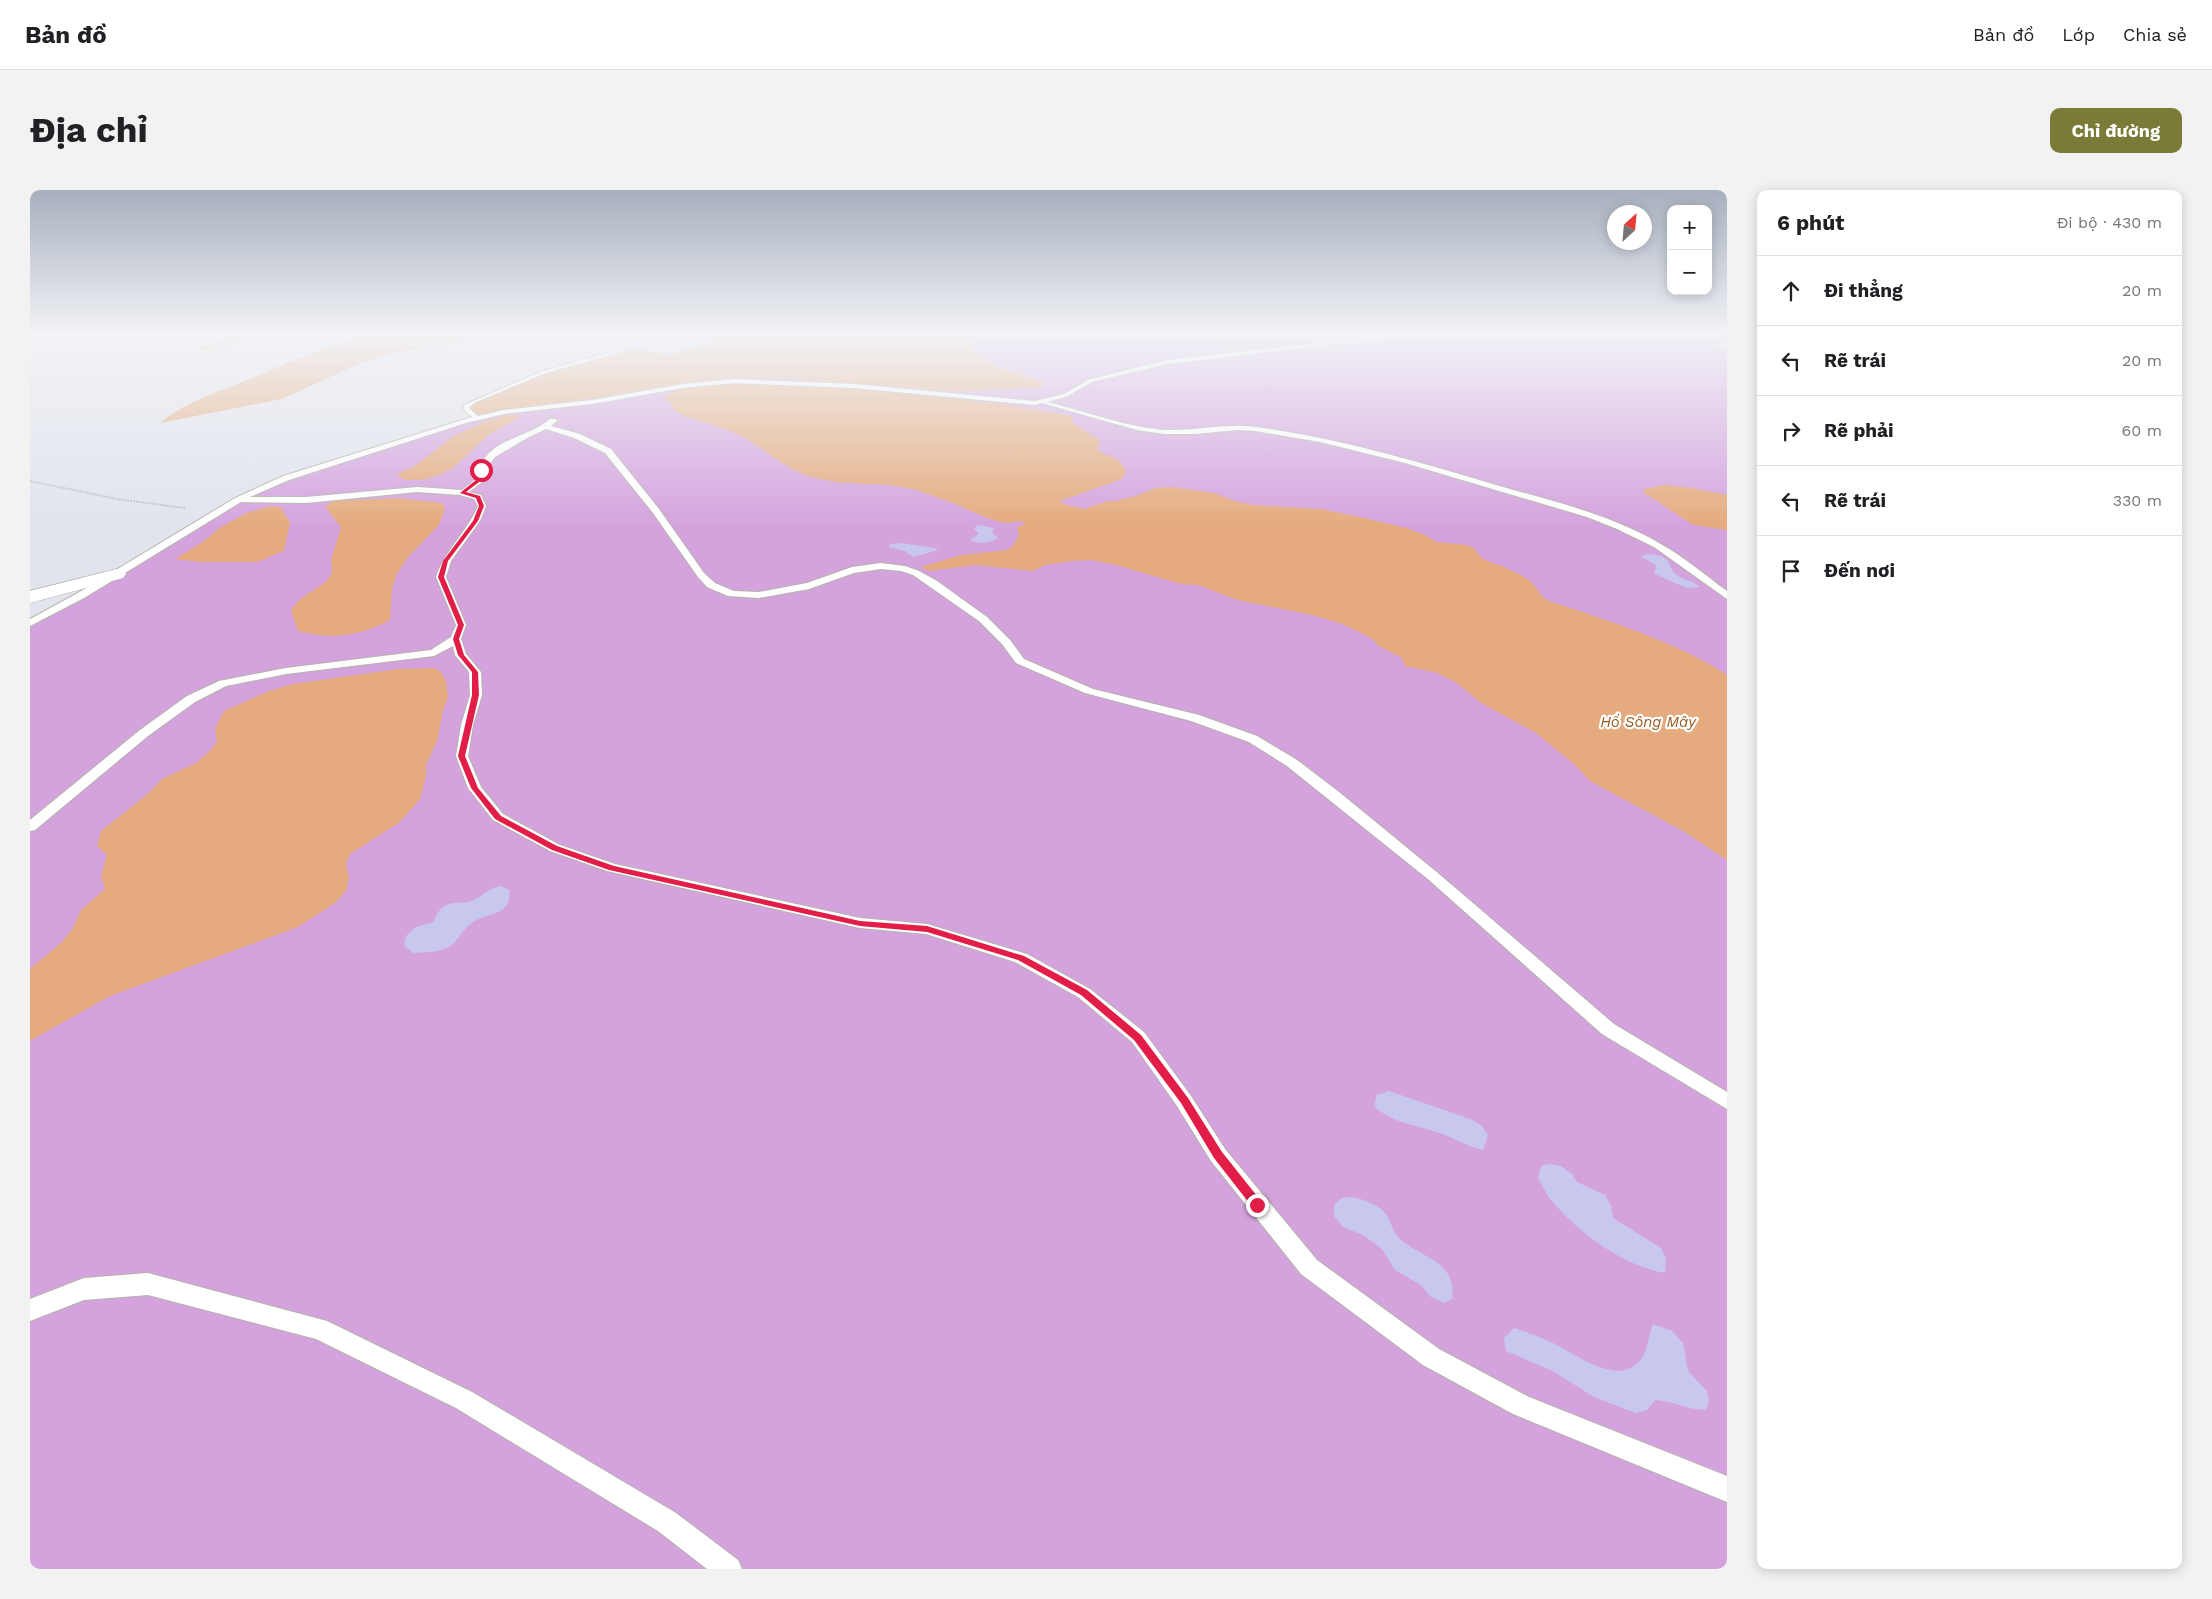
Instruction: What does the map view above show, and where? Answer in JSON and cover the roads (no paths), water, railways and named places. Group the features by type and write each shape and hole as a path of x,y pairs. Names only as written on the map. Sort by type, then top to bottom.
{"street":[{"path":"30,597 117,574"}],"lane":[{"path":"477,418 466,409 466,406 483,397"},
{"path":"30,622 117,574 238,500 303,472 477,418 504,412 621,397"},
{"path":"978,397 1043,403 1140,428 1164,432 1195,432 1237,428 1255,429 1320,440 1407,461 1590,515 1620,527 1657,545 1727,596"},
{"path":"1043,403 1059,397"},
{"path":"463,493 478,481 481,470 492,455 552,422 554,416 551,407"},
{"path":"546,427 577,436 608,451 656,511 701,575 711,585 732,594 760,595 809,586 852,570 881,566 902,568 916,573 932,583 983,619 1006,642 1020,661 1089,691 1195,718 1253,738 1292,763 1334,795 1434,877 1608,1029 1727,1101"},
{"path":"238,500 305,500 420,491 463,493 478,497 482,506 476,521 446,561 441,577 461,625 456,639 461,655 475,672 476,695 462,756 475,788 498,817 555,848 612,868 860,924 927,929 1021,958 1084,993 1138,1037 1184,1100 1218,1155 1309,1267 1431,1357 1513,1401 1659,1463 1727,1489"},
{"path":"30,827 144,732 191,698 223,683 286,671 434,653 456,639"},
{"path":"30,1310 84,1289 148,1284 319,1329 464,1400 667,1522 729,1569"}],"water":[{"path":"203,397 286,397 160,423 182,408"},
{"path":"486,397 599,397 515,408 478,416 469,409 475,402"},
{"name":"Hồ Sông Mây","path":"667,397 941,397 999,404 1073,416 1071,422 1100,441 1097,449 1117,459 1126,471 1122,479 1060,501 1064,504 1084,509 1108,501 1136,496 1156,488 1172,487 1214,493 1253,505 1321,509 1406,528 1425,535 1436,542 1467,545 1475,549 1485,560 1528,579 1543,597 1549,601 1664,642 1708,663 1727,675 1727,860 1683,831 1590,781 1575,765 1536,733 1481,703 1457,683 1437,673 1405,666 1402,658 1379,646 1371,638 1342,624 1312,615 1237,600 1198,585 1181,584 1116,565 1091,560 1045,565 1033,571 975,565 929,571 921,567 961,555 1007,550 1013,546 1019,535 1017,528 1026,523 994,520 909,488 834,482 812,477 784,464 739,435 682,415 674,410 670,402 664,400"},
{"path":"507,415 520,415 487,436 452,469 423,480 406,480 397,476 401,472 415,466 452,437 482,423"},
{"path":"1665,485 1727,495 1727,530 1693,525 1643,492 1645,489"},
{"path":"399,498 442,503 445,509 439,525 408,557 397,574 392,588 390,620 368,630 345,635 310,634 298,631 291,610 300,599 327,581 332,572 331,560 341,527 325,507 334,501"},
{"path":"271,506 281,507 290,523 284,551 257,562 201,562 175,559 201,543 221,527 246,513"},
{"path":"435,668 441,672 446,681 448,697 443,710 437,741 426,765 426,776 420,799 400,822 350,854 346,864 349,877 346,891 335,903 298,927 110,996 30,1041 30,969 62,942 73,928 81,910 105,889 101,876 107,855 97,846 101,831 149,793 162,779 196,763 210,751 217,741 215,729 224,711 269,691 293,684 398,669"}]}
